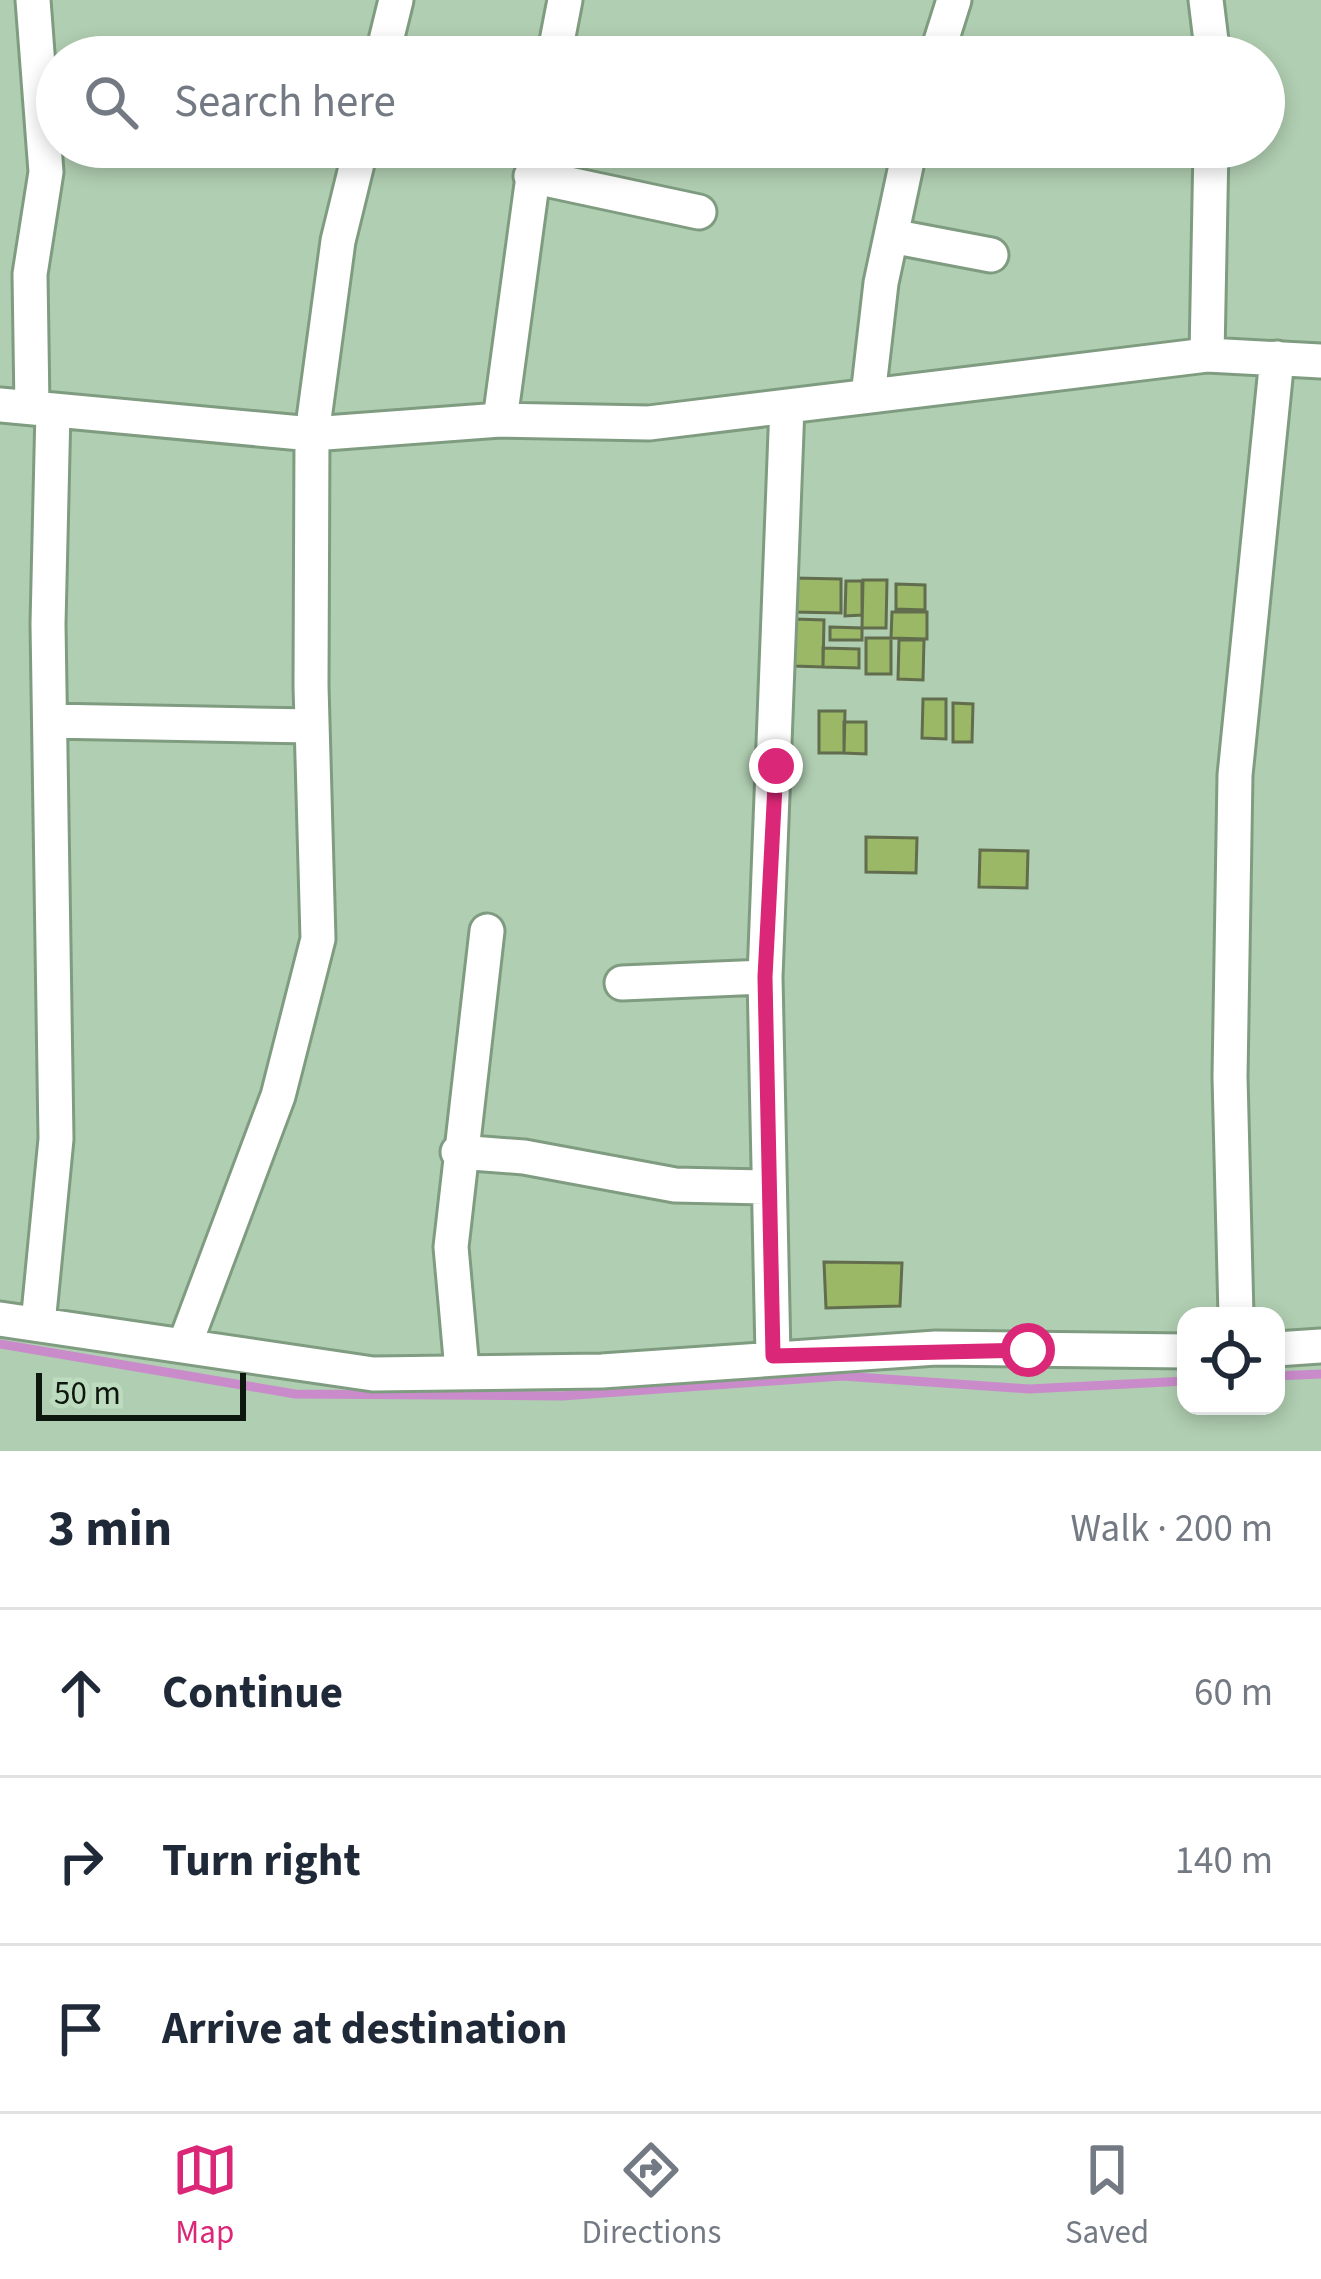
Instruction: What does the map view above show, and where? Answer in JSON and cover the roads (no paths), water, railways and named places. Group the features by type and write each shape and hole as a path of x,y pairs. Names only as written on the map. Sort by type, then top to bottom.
{"street":[{"path":"33,0 36,40"},
{"path":"387,36 396,0"},
{"path":"558,36 565,0"},
{"path":"942,36 954,0"},
{"path":"1206,0 1211,36"},
{"path":"38,1324 56,1139 50,721 28,408 30,274 46,168"},
{"path":"185,1344 278,1096 318,939 312,434 338,242 356,168"},
{"path":"500,420 533,168"},
{"path":"554,168 699,212"},
{"path":"868,396 906,168"},
{"path":"1207,355 1211,168"},
{"path":"891,236 991,255"},
{"path":"28,408 312,434 500,420 649,423 1207,355 1321,361"},
{"path":"1236,1307 1230,1077 1235,775 1277,358"},
{"path":"773,1356 765,977 787,406"},
{"path":"50,721 312,726"},
{"path":"462,1370 451,1247 458,1152 487,931"},
{"path":"622,983 765,977"},
{"path":"458,1152 524,1157 675,1185 768,1187"},
{"path":"0,1319 185,1344 257,1361 373,1374 602,1371 936,1348 1177,1351"},
{"path":"1285,1348 1321,1346"}],"waterway":[{"path":"0,1344 295,1394 562,1396 842,1376 1029,1389 1177,1381"},
{"path":"1285,1376 1321,1374"}]}
